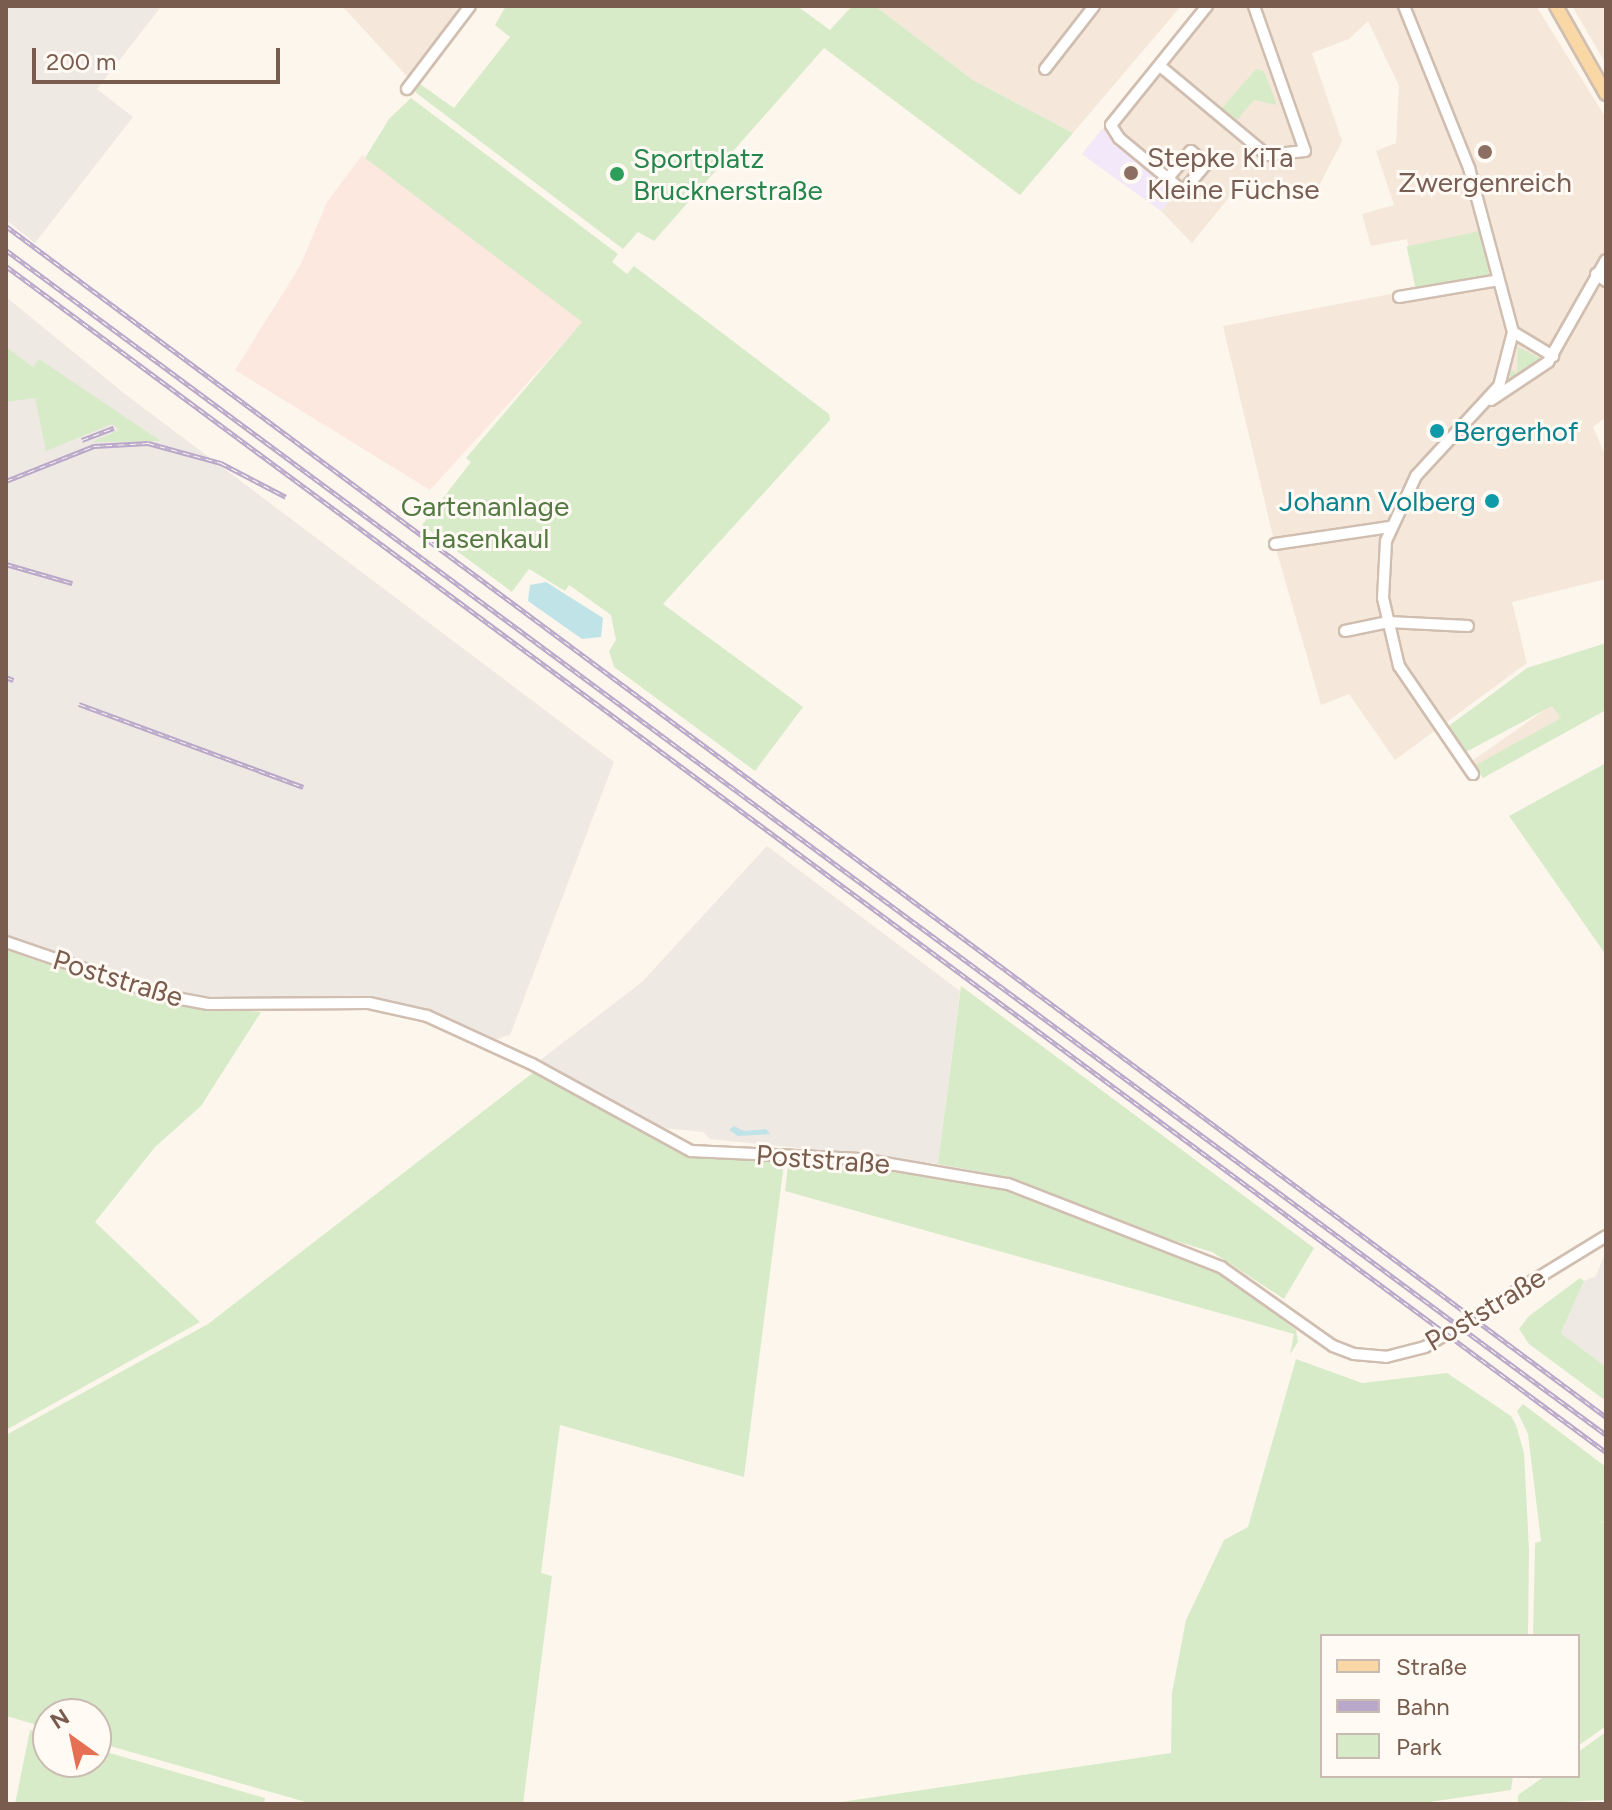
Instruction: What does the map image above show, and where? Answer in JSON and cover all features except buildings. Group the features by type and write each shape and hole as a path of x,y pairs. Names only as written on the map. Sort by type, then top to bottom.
{"main road":[{"path":"1556,6 1606,94"}],"street":[{"path":"407,89 470,6"},
{"path":"1045,69 1094,6"},
{"path":"1168,178 1113,131 1114,120 1207,6"},
{"path":"1160,66 1267,155 1305,151 1254,6"},
{"path":"1404,6 1469,168 1513,332 1506,371 1486,403 1419,471 1390,527 1383,598 1402,674 1473,774"},
{"path":"1486,403 1534,375 1553,356 1606,260"},
{"path":"1596,274 1606,281"},
{"path":"1399,297 1499,280"},
{"path":"1513,332 1553,356"},
{"path":"1275,544 1390,527"},
{"path":"1345,631 1388,622 1468,626"},
{"name":"Poststraße","path":"6,942 160,995 208,1004 369,1003 427,1016 532,1064 691,1151 861,1159 1008,1184 1221,1267 1333,1346 1354,1354 1400,1356 1425,1347 1606,1236"}],"shaded area":[{"path":"6,6 161,7 97,89 133,117 35,243 6,220"},
{"path":"342,6 477,6 415,85"},
{"path":"875,6 1181,6 1073,133 973,80"},
{"path":"1216,6 1536,6 1606,118 1606,417 1593,427 1606,457 1606,579 1512,602 1527,663 1395,760 1349,694 1321,705 1276,549 1223,326 1417,289 1407,239 1371,246 1362,214 1394,205 1376,151 1396,143 1399,86 1368,21 1349,39 1312,53 1342,141 1319,186 1275,194 1253,180 1239,185 1192,243 1161,211 1082,154 1102,129 1115,125"},
{"path":"1572,6 1606,6 1606,64"},
{"name":"Stepke KiTa Kleine Füchse","path":"1102,129 1177,192 1161,211 1082,154"},
{"path":"362,155 583,322 430,490 235,370 300,266 327,202"},
{"path":"6,297 125,394 614,762 510,1035 494,1040 436,1015 381,1000 214,998 160,989 6,937"},
{"path":"1552,705 1561,718 1479,775 1470,762"},
{"path":"767,846 960,991 938,1164 870,1155 864,1149 849,1153 710,1139 703,1132 653,1127 539,1061 642,982"},
{"path":"1606,1251 1606,1367 1561,1333 1584,1281 1596,1276"}],"green space":[{"name":"Sportplatz Brucknerstraße","path":"506,6 797,6 830,30 852,6 875,6 973,80 1073,133 1020,195 824,48 654,241 638,232 623,249 415,92 420,84 454,108 510,37 495,25"},
{"path":"1256,69 1264,71 1277,105 1254,100 1236,121 1221,109"},
{"name":"Gartenanlage Hasenkaul","path":"411,98 618,254 612,262 627,274 634,266 829,414 830,420 663,604 803,707 755,771 614,667 609,651 616,640 611,615 569,585 565,591 529,569 512,592 422,525 471,462 466,458 582,322 365,158 389,119"},
{"path":"1480,231 1489,275 1416,291 1407,247"},
{"path":"6,347 33,367 39,359 161,441 92,442 119,430 112,424 46,451 35,398 6,402"},
{"path":"1518,347 1544,360 1512,381 1509,376 1511,369 1517,374"},
{"path":"1606,643 1606,710 1483,778 1474,766 1561,718 1552,706 1464,753 1446,728 1527,668"},
{"path":"1606,763 1606,955 1509,816"},
{"path":"6,950 158,1003 261,1012 201,1106 155,1147 95,1222 200,1322 6,1430"},
{"path":"961,986 1314,1248 1284,1299 1212,1252 1123,1225 996,1175 938,1164"},
{"path":"534,1072 672,1149 691,1155 778,1157 784,1163 744,1477 560,1425 541,1573 552,1576 523,1804 313,1804 112,1747 112,1698 32,1698 32,1723 6,1716 6,1435 208,1324"},
{"path":"789,1158 861,1163 1001,1187 1217,1270 1296,1330 1298,1342 1290,1354 1294,1334 785,1191"},
{"path":"1580,1278 1584,1281 1561,1333 1606,1367 1606,1401 1529,1344 1519,1329 1529,1316"},
{"path":"1296,1359 1362,1383 1447,1373 1511,1416 1524,1453 1529,1549 1528,1634 1320,1634 1320,1778 1513,1778 1511,1790 1416,1804 828,1804 1171,1753 1172,1693 1186,1620 1224,1540 1248,1527"},
{"path":"1523,1404 1606,1467 1606,1520 1599,1523 1606,1521 1606,1726 1580,1745 1580,1634 1533,1634 1535,1543 1541,1541 1528,1434 1517,1411"},
{"path":"30,1730 32,1778 112,1778 112,1754 265,1798 264,1804 15,1804"},
{"path":"1606,1732 1606,1800 1518,1804 1518,1795 1542,1778 1580,1778 1580,1751"}],"water":[{"path":"546,582 603,618 601,637 582,639 528,601 530,585"},
{"path":"734,1126 744,1131 766,1129 770,1134 738,1136 729,1130"}],"railway":[{"path":"6,226 1606,1417"},
{"path":"6,250 1606,1435"},
{"path":"6,266 1606,1452"},
{"path":"82,440 114,428"},
{"path":"6,481 94,446 148,443 221,463 286,497"},
{"path":"6,564 72,583"},
{"path":"6,677 13,680"},
{"path":"79,704 303,787"}],"place":[{"name":"Zwergenreich","path":"1485,152"},
{"name":"Stepke KiTa Kleine Füchse","path":"1131,173"},
{"name":"Sportplatz Brucknerstraße","path":"617,174"},
{"name":"Bergerhof","path":"1437,431"},
{"name":"Johann Volberg","path":"1492,501"}]}
